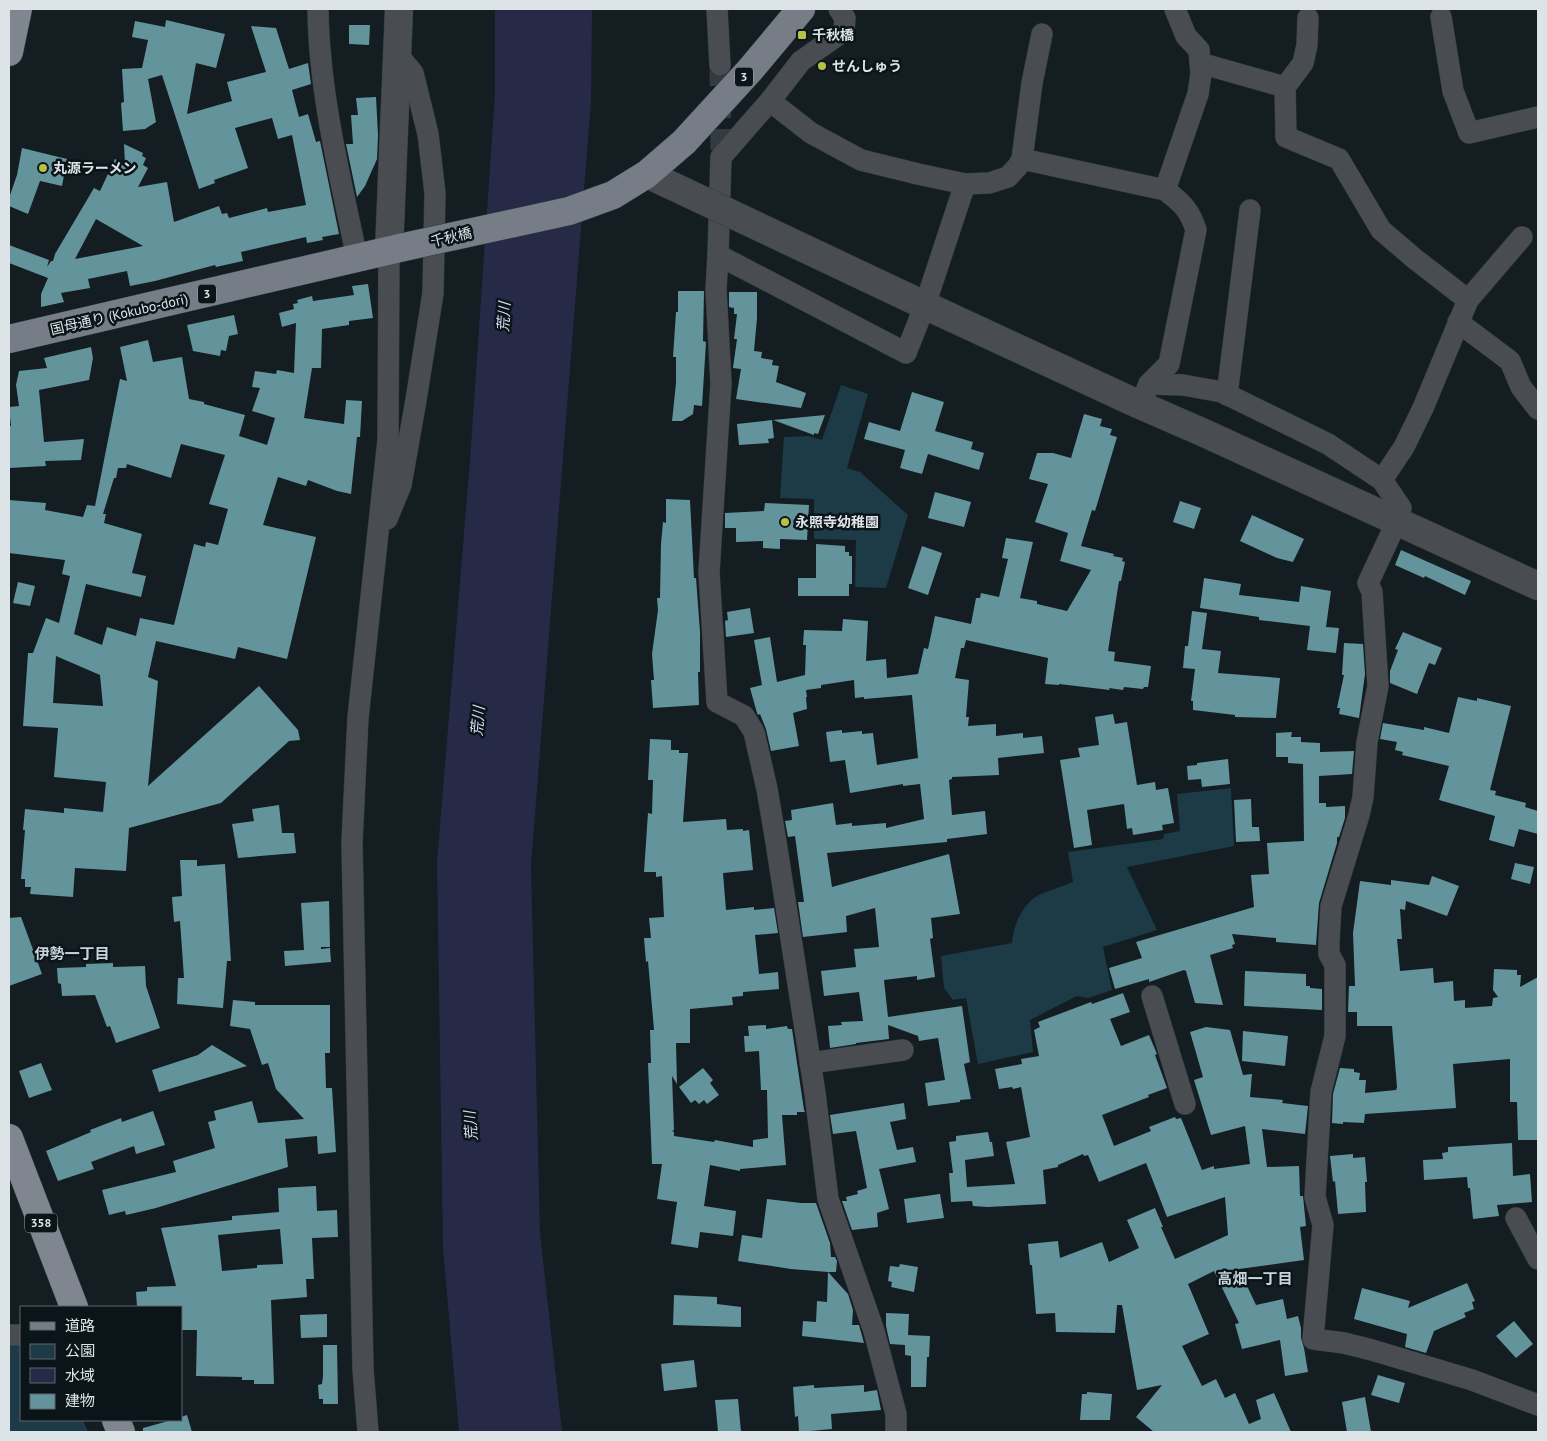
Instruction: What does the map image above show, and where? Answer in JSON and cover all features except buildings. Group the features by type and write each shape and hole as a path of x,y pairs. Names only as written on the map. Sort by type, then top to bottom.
{"highway":[{"path":"9,52 18,9"},
{"name":"358","path":"9,1138 74,1306"}],"main road":[{"name":"千秋橋","path":"396,249 568,211 613,195 647,174 684,142 750,70 801,9"},
{"name":"国母通り (Kokubo-dori)","path":"9,339 396,249"}],"street":[{"path":"318,9 321,68 333,143 357,258"},
{"path":"368,1432 363,1369 352,842 358,718 388,440 396,249 399,9"},
{"path":"717,9 720,65"},
{"path":"840,9 845,18 844,31 800,61 770,101 721,157 716,290 721,383 709,572 717,702 744,716 754,732 768,798 810,1063 828,1199 874,1331 896,1414 896,1432"},
{"path":"1165,190 1198,94 1201,74 1199,50 1186,36 1175,9"},
{"path":"1440,17 1453,90 1470,133 1538,117"},
{"path":"1308,18 1307,45 1303,63 1285,87 1286,137 1339,158 1381,230 1415,260 1468,300"},
{"path":"770,101 811,133 861,160 964,184 989,183 1008,177 1022,159 1032,83 1042,34"},
{"path":"378,540 401,485 432,293 435,194 428,134 413,73 398,55"},
{"path":"1200,63 1285,87"},
{"path":"1022,159 1165,190 1180,202 1192,218 1196,230 1169,364 1144,395"},
{"path":"647,174 915,301 1144,395 1397,521 1538,586"},
{"path":"718,255 906,353 915,301 964,184"},
{"path":"1227,395 1250,210"},
{"path":"1382,480 1404,447 1423,408 1468,300 1522,237"},
{"path":"1458,322 1510,361 1521,387 1538,409"},
{"path":"1144,395 1183,385 1222,392 1328,444 1382,480 1401,508 1397,521 1368,583 1372,592 1378,686 1367,742 1363,797 1331,906 1329,942 1330,954 1335,966 1335,1036 1321,1092 1315,1197 1323,1225 1313,1339 1344,1343 1372,1350 1472,1380 1538,1405"},
{"path":"1152,996 1185,1104"},
{"path":"810,1063 903,1050"},
{"path":"1516,1218 1538,1259"}],"green space":[{"path":"841,385 868,394 847,468 860,472 908,515 886,588 855,587 856,540 814,539 814,499 780,498 784,437 808,436 822,440"},
{"path":"1231,788 1234,846 1127,867 1157,930 1103,947 1112,990 1088,998 1077,996 1030,1020 1033,1052 978,1064 966,998 953,1000 944,988 941,956 1012,943 1019,916 1032,900 1041,894 1073,882 1068,852 1163,839 1164,834 1180,831 1177,794"},
{"path":"9,1345 20,1345 20,1421 83,1421 88,1432 9,1432"}],"water":[{"name":"荒川","path":"495,9 592,9 591,101 531,865 540,1233 562,1432 459,1432 443,1248 437,862 470,460 495,93"}],"tunnel":[{"path":"720,65 721,157"}],"place":[{"name":"千秋橋","path":"802,35"},
{"name":"せんしゅう","path":"822,66"},
{"name":"丸源ラーメン","path":"43,168"},
{"name":"永照寺幼稚園","path":"785,522"}],"district":[{"name":"伊勢一丁目","path":"72,954"},
{"name":"高畑一丁目","path":"1255,1279"}]}
